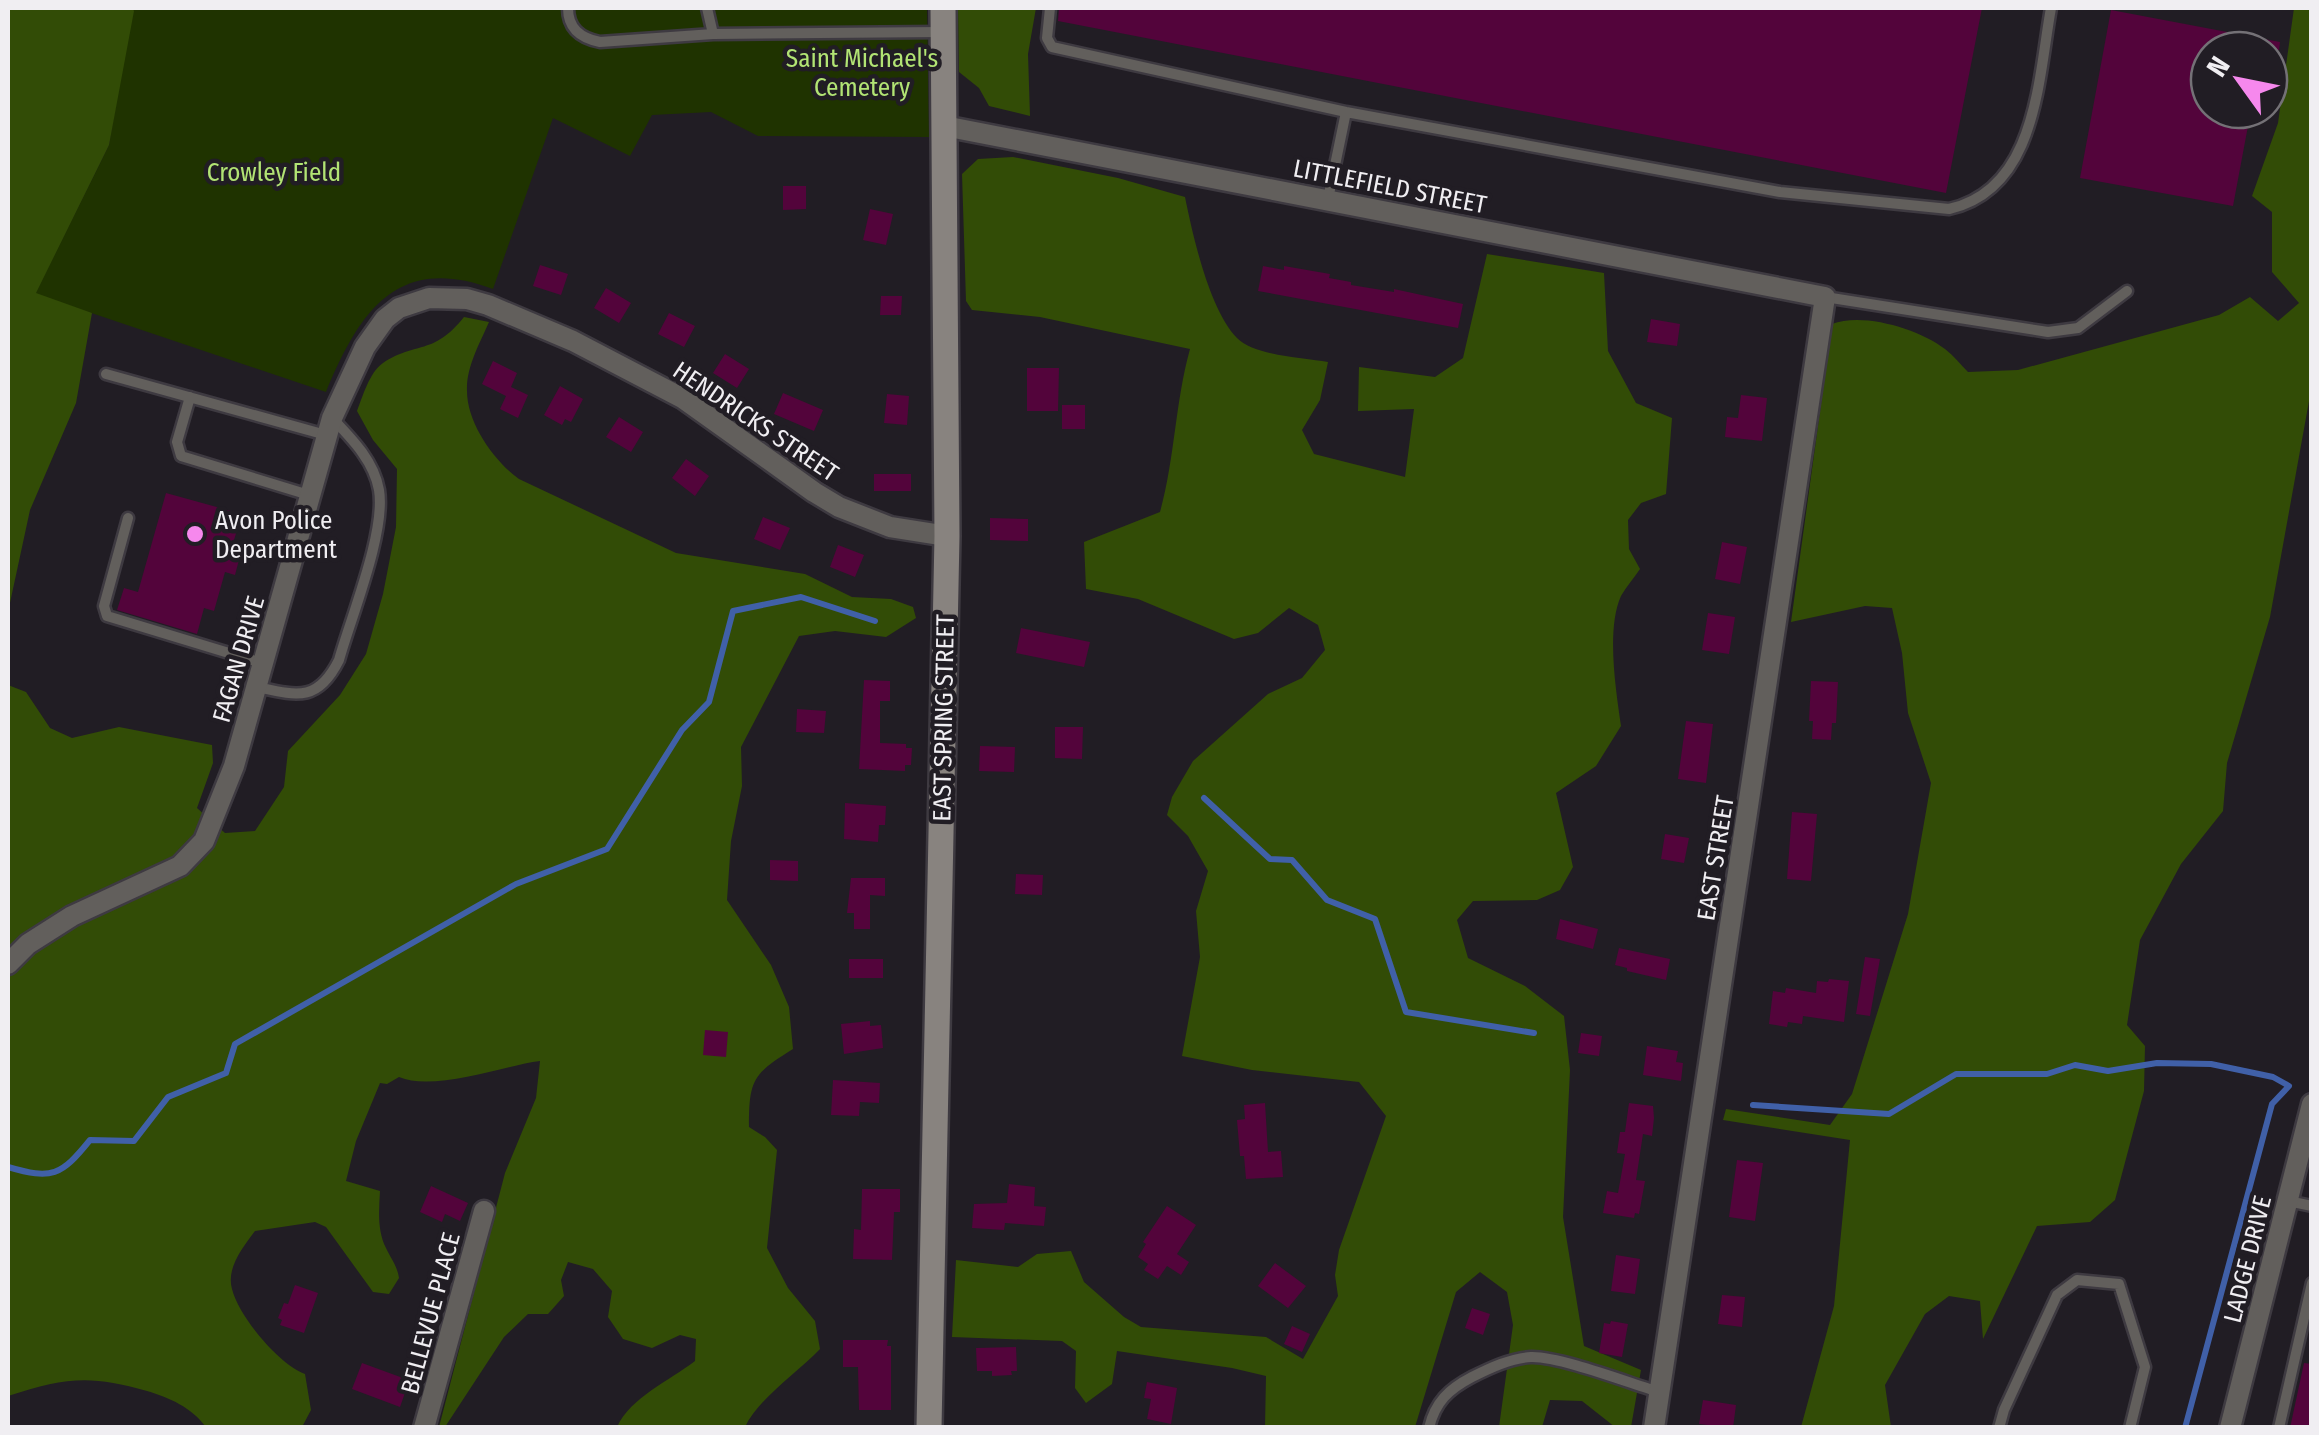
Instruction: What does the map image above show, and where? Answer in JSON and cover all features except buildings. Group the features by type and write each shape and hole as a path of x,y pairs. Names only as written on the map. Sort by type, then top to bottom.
{"main road":[{"name":"EAST SPRING STREET","path":"929,1428 948,536 943,20"}],"street":[{"name":"LITTLEFIELD STREET","path":"944,126 1826,296"},
{"name":"EAST STREET","path":"1654,1428 1826,296"},
{"name":"FAGAN DRIVE","path":"8,964 49,928 170,872 198,850 221,804 329,427 365,347 385,319 399,308 429,298 467,299 488,305"},
{"name":"HENDRICKS STREET","path":"488,305 574,341 684,398 796,480 839,506 907,532 948,536"},
{"name":"LADGE DRIVE","path":"2230,1428 2312,1104"},
{"name":"BELLEVUE PLACE","path":"424,1428 484,1211"}],"lane":[{"path":"568,8 571,25 588,40 943,20"},
{"path":"707,8 713,34"},
{"path":"1050,8 1047,38 1052,47 1346,112 1780,192 1949,209 1971,203 1991,189 2022,148 2051,8"},
{"path":"1328,199 1346,112"},
{"path":"1826,296 2048,332 2078,328 2127,291"},
{"path":"106,374 329,427 366,457 379,490 376,530 339,660 320,688 306,694 290,695 256,687"},
{"path":"190,397 177,442 181,456 309,495"},
{"path":"128,518 104,606 106,616 262,662"},
{"path":"2287,1201 2312,1206"},
{"path":"1999,1428 2057,1295 2077,1280 2119,1284 2129,1311 2145,1367 2130,1428"},
{"path":"2279,1428 2312,1283"},
{"path":"1429,1428 1433,1411 1449,1392 1481,1372 1520,1358 1542,1358 1658,1392"}],"green space":[{"path":"8,8 134,11 109,145 36,293 92,313 76,403 30,510 8,612"},
{"name":"Crowley Field","path":"132,8 927,8 929,137 758,136 711,112 652,115 630,156 553,118 493,289 459,280 431,279 406,285 386,297 352,338 326,392 35,294 109,145"},
{"path":"958,8 1036,8 1028,54 1030,116 989,106 979,88 959,72"},
{"path":"2294,8 2312,8 2311,390 2270,617 2227,763 2223,811 2181,864 2140,940 2127,1025 2145,1046 2144,1091 2115,1200 2090,1222 2037,1226 1983,1339 1980,1301 1949,1296 1925,1314 1885,1385 1891,1427 1801,1427 1834,1306 1850,1140 1723,1120 1726,1109 1830,1125 1852,1094 1908,914 1931,783 1908,713 1902,653 1892,608 1865,606 1791,622 1832,324 1875,321 1906,329 1945,349 1968,372 2018,370 2219,315 2250,297 2278,321 2299,303 2272,272 2272,212 2252,196 2276,130 2289,130 2289,44"},
{"path":"1013,157 1118,178 1185,197 1210,291 1237,338 1255,349 1328,362 1320,400 1302,430 1314,454 1405,477 1414,409 1358,411 1359,367 1435,377 1463,358 1487,254 1604,273 1608,351 1636,403 1672,418 1666,494 1641,503 1628,520 1629,549 1640,569 1621,596 1614,625 1613,660 1621,726 1596,766 1556,793 1573,867 1560,890 1537,900 1473,901 1457,920 1468,958 1525,986 1564,1016 1570,1070 1563,1217 1584,1346 1641,1370 1631,1427 1615,1427 1582,1401 1550,1400 1542,1427 1499,1427 1513,1325 1507,1292 1480,1272 1456,1292 1415,1427 1265,1427 1266,1376 1117,1351 1112,1384 1086,1403 1075,1388 1076,1351 1062,1341 952,1337 956,1260 1018,1267 1037,1254 1071,1251 1084,1282 1141,1327 1266,1337 1303,1359 1338,1296 1335,1275 1339,1250 1386,1116 1359,1082 1252,1070 1182,1056 1200,957 1196,911 1208,871 1188,836 1167,815 1172,797 1193,761 1268,694 1302,678 1325,650 1318,625 1289,608 1258,633 1234,639 1138,599 1086,589 1084,542 1160,512 1190,349 1040,317 972,310 966,301 962,174 978,159"},
{"path":"464,317 489,322 469,373 467,391 472,416 492,452 519,479 676,553 805,574 852,597 891,599 913,607 916,618 886,637 835,631 799,636 741,747 742,786 731,841 727,900 771,965 789,1007 793,1049 756,1079 750,1098 749,1127 777,1150 767,1248 788,1288 815,1321 820,1349 768,1396 745,1427 617,1427 641,1398 695,1361 696,1339 680,1335 652,1348 623,1339 608,1317 612,1291 593,1269 568,1262 561,1280 564,1296 548,1314 528,1314 504,1337 445,1427 439,1427 505,1173 536,1098 540,1061 449,1080 413,1081 399,1077 387,1084 380,1083 356,1141 346,1181 380,1191 381,1234 399,1278 389,1294 373,1292 326,1227 315,1222 255,1231 241,1251 231,1273 232,1289 261,1338 305,1374 311,1410 302,1427 206,1427 172,1400 92,1380 45,1385 8,1396 8,685 26,692 50,728 72,738 119,727 212,745 213,763 197,808 225,833 255,831 284,787 288,751 340,695 366,654 383,594 396,527 397,469 373,440 357,411 364,392 383,363 443,338"}],"waterway":[{"path":"8,1167 46,1174 63,1168 90,1140 134,1141 168,1097 226,1073 235,1044 516,884 607,849 682,730 709,702 733,611 801,597 875,621"},
{"path":"1204,798 1270,859 1292,860 1327,900 1375,919 1406,1012 1534,1033"},
{"path":"1753,1105 1889,1114 1956,1074 2047,1074 2075,1065 2108,1071 2157,1063 2211,1064 2273,1077 2289,1086 2272,1104 2185,1428"}],"place":[{"name":"Avon Police Department","path":"195,534"}],"park label":[{"name":"Saint Michael's Cemetery","path":"862,72"}]}
